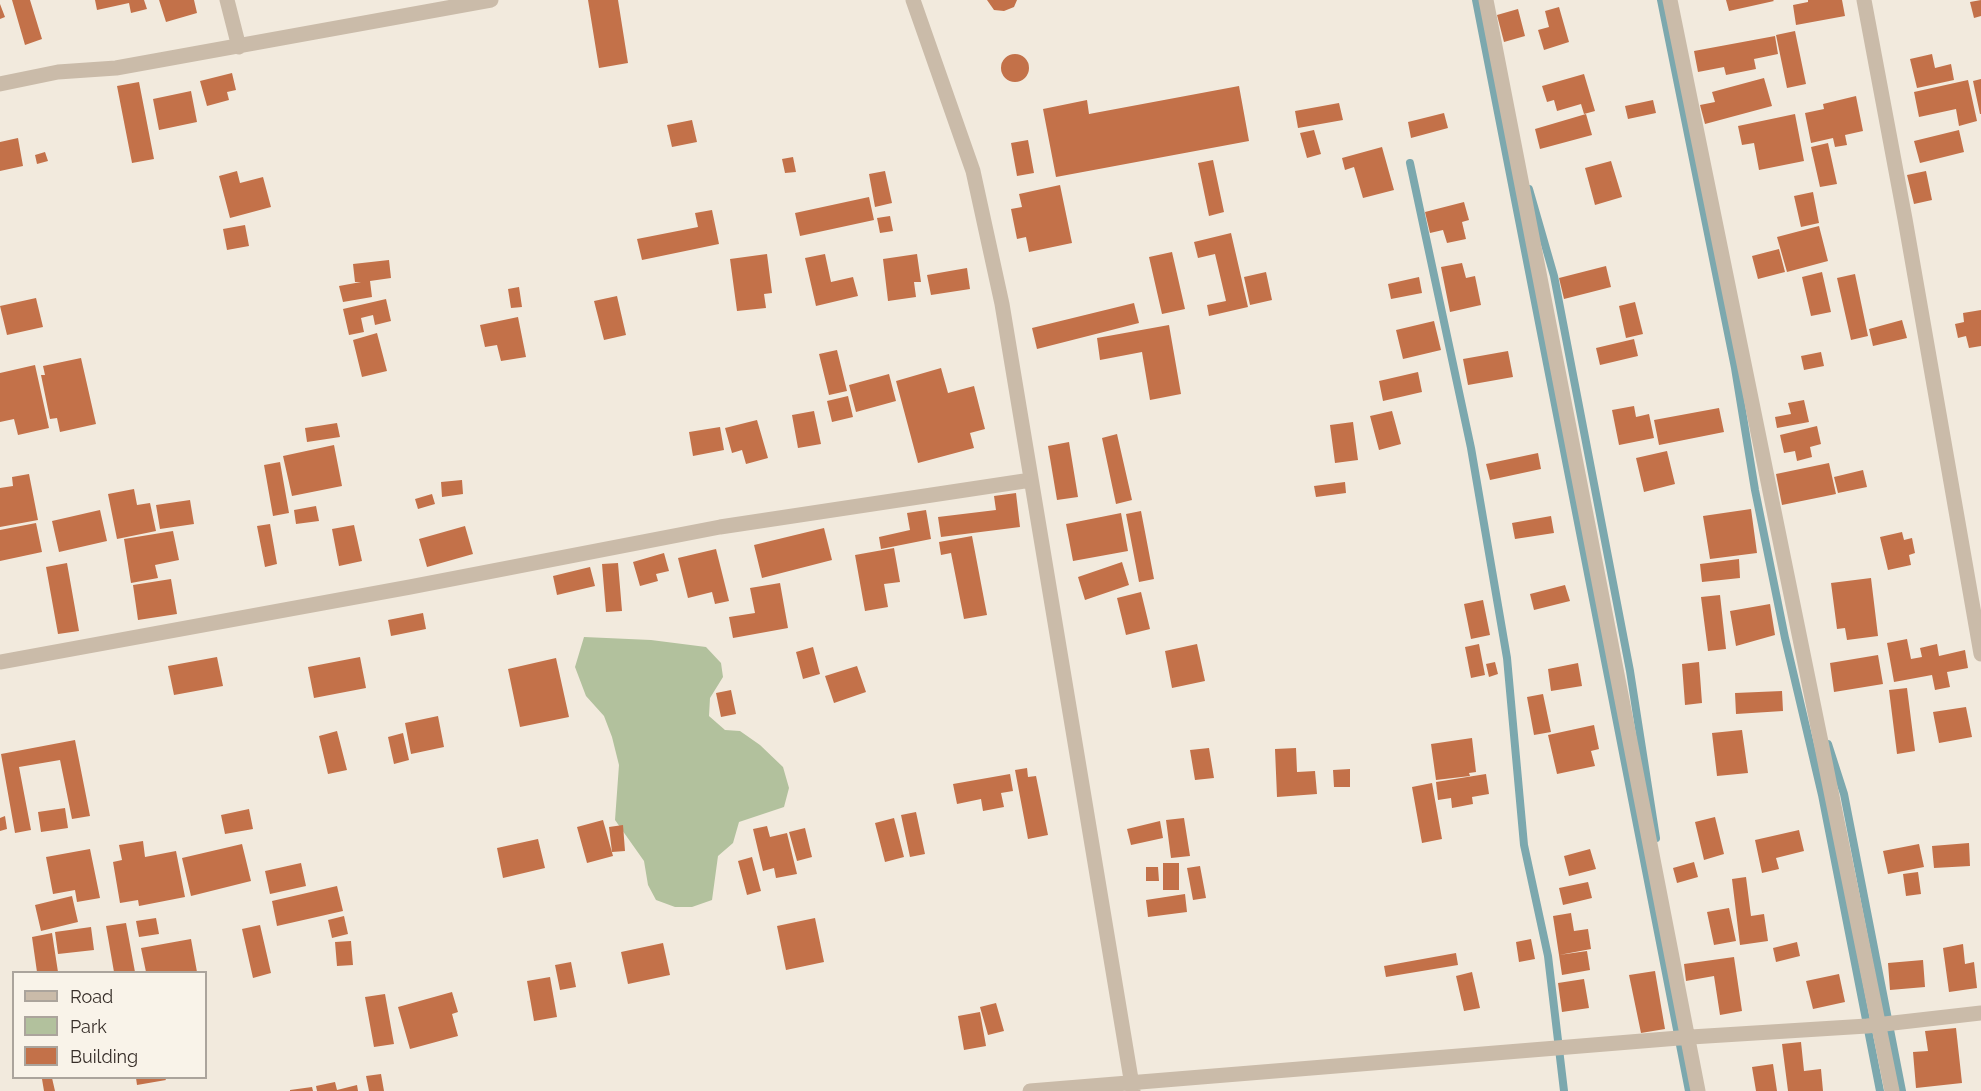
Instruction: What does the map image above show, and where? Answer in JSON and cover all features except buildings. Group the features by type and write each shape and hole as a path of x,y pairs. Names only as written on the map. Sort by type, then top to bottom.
{"street":[{"path":"227,0 239,47"},
{"path":"0,84 58,72 116,68 239,47 491,0"},
{"path":"913,0 973,171 1002,303 1133,1088"},
{"path":"1486,0 1698,1091"},
{"path":"1670,0 1892,1091"},
{"path":"1864,0 1981,654"},
{"path":"0,662 410,587 720,527 1031,480"},
{"path":"1030,1091 1133,1088 1688,1039 1878,1025 1981,1013"}],"green space":[{"path":"584,637 651,640 706,647 721,663 723,677 710,698 709,716 725,730 740,731 760,745 783,767 789,788 784,807 739,822 733,843 718,856 712,900 692,907 675,907 656,900 648,885 644,861 615,820 619,765 612,737 604,716 586,696 575,667"}],"waterway":[{"path":"1476,0 1689,1091"},
{"path":"1661,0 1735,368 1755,490 1785,638 1822,795 1880,1091"},
{"path":"1410,163 1471,448 1507,658 1524,845 1548,956 1564,1091"},
{"path":"1529,189 1554,276 1630,671 1656,838"},
{"path":"1828,744 1844,794 1902,1091"}]}
